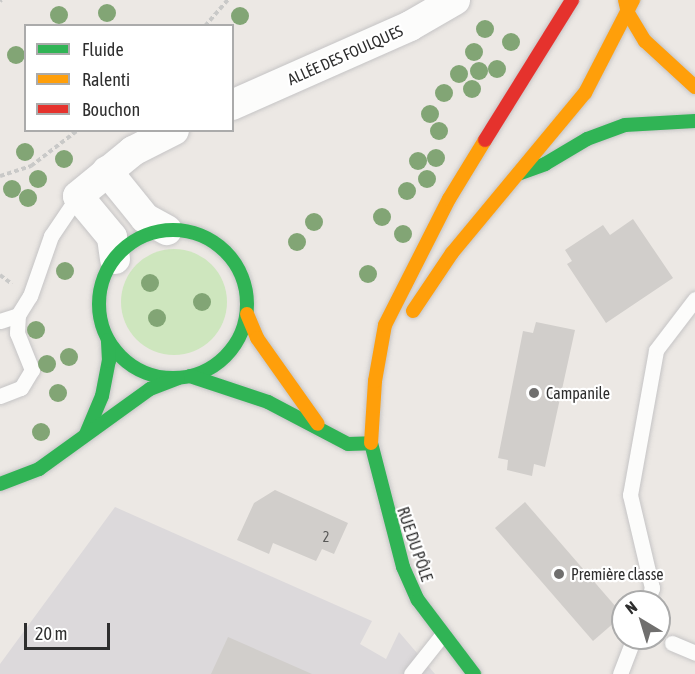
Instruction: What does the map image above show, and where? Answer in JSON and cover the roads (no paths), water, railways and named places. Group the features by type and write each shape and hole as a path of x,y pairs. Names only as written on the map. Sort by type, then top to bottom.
{"main road":[{"name":"RUE DU PÔLE","path":"474,674 442,635 418,600 403,567 377,477 371,443 375,381 385,326 449,199 572,0"},
{"path":"375,381 400,332 452,253 585,93 628,4"},
{"path":"628,4 645,41 695,87"},
{"path":"518,174 545,164 587,139 625,125 695,121"},
{"path":"86,434 102,396 109,361 108,340 102,324 101,290 115,259 138,239 167,230 204,237 227,254 242,277 246,315 257,338 321,428"},
{"path":"0,484 39,469 150,388 211,368 228,354 240,336 246,315"},
{"path":"108,340 138,369 184,377 268,402 348,444 371,443"}],"street":[{"name":"ALLÉE DES FOULQUES","path":"234,104 410,27 454,0"},
{"path":"115,259 112,237 78,196 133,151 170,132"},
{"path":"107,171 145,218 167,230"}],"lane":[{"path":"0,396 21,388 32,370 17,333 18,315 30,296 51,236 78,196"},
{"path":"651,590 630,495 656,350 695,299"},
{"path":"0,321 18,315"},
{"path":"411,674 442,635"},
{"path":"672,643 695,653"},
{"path":"620,674 629,650"}],"place":[{"name":"Campanile","path":"534,393"},
{"name":"Première classe","path":"559,574"}]}
